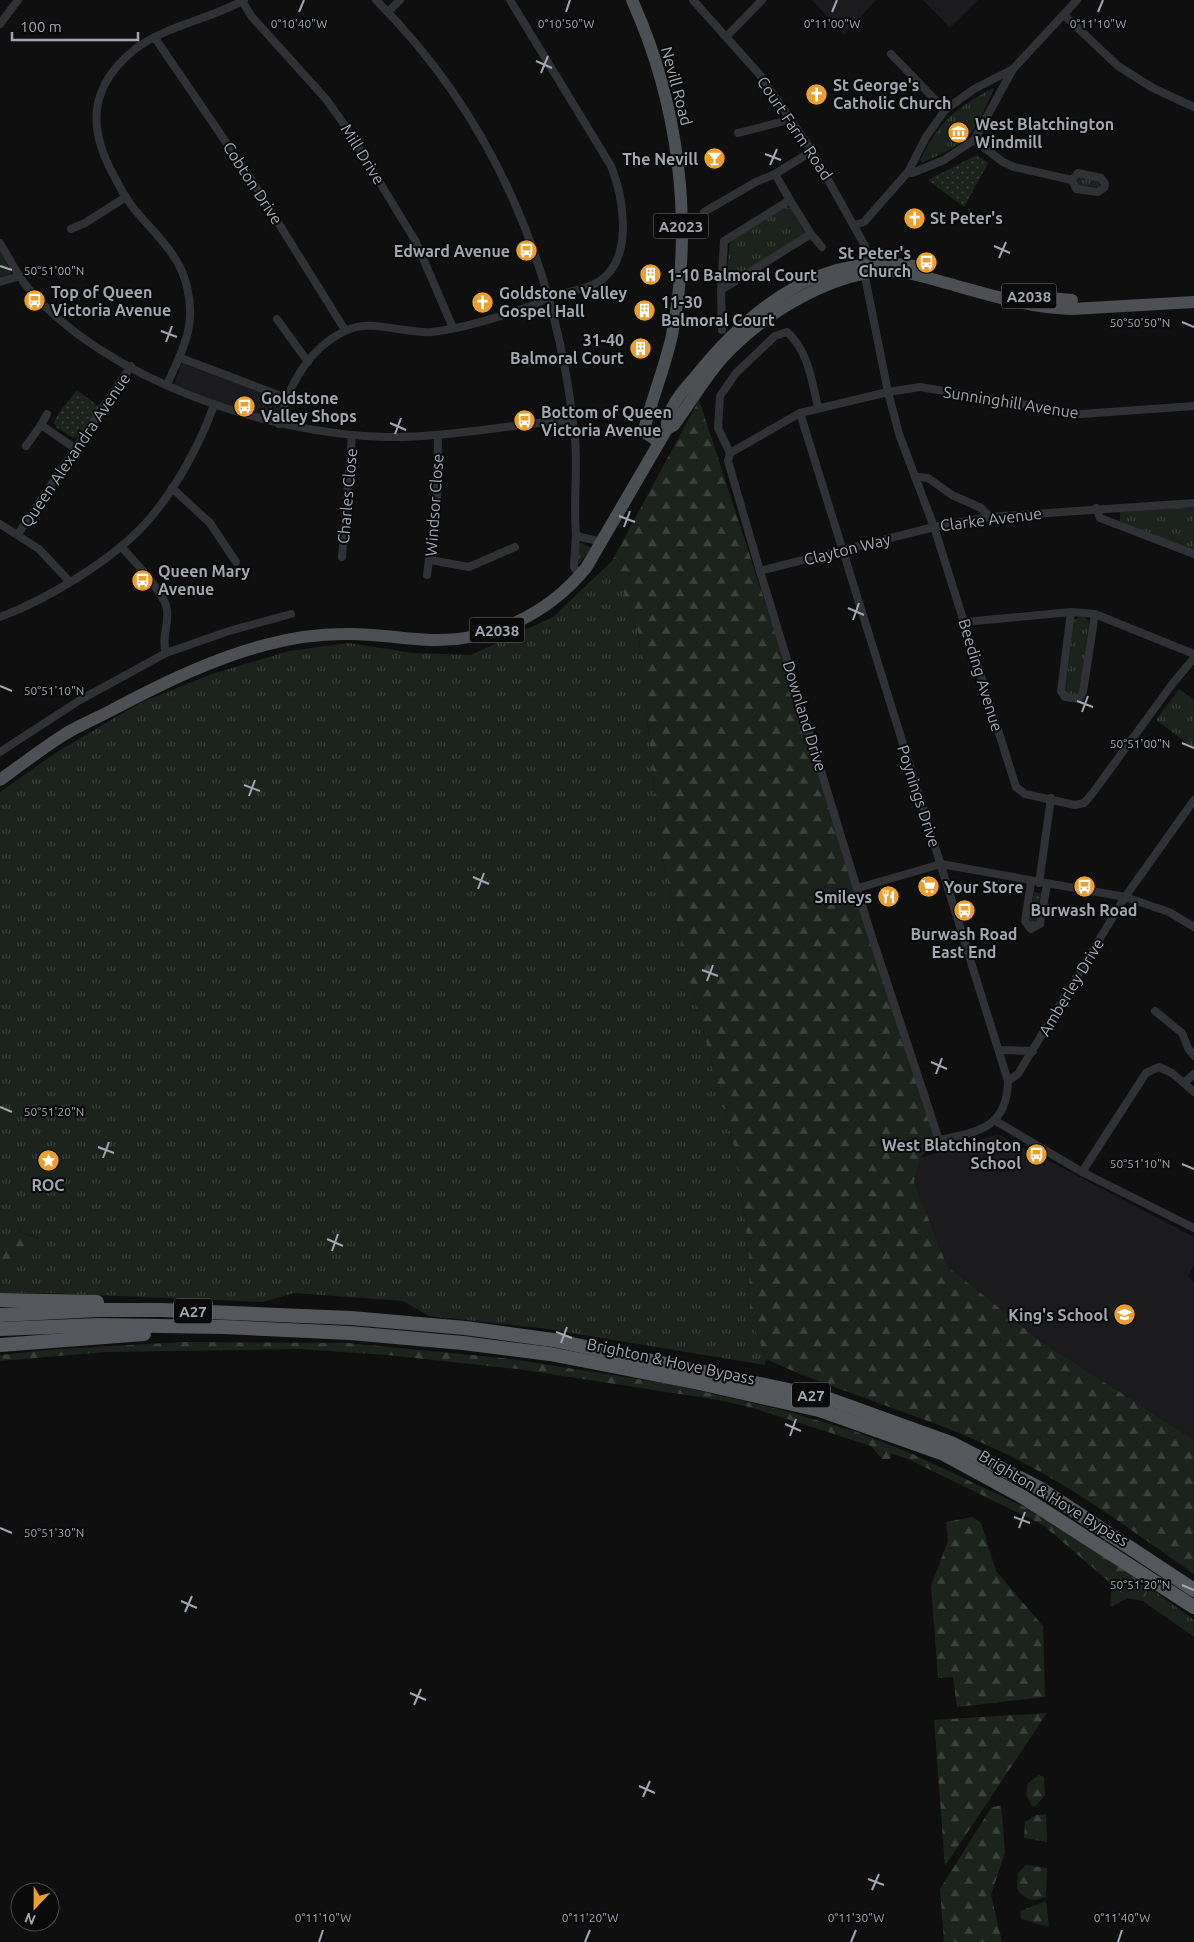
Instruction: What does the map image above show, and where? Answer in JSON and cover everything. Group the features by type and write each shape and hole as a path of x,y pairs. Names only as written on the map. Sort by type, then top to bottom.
{"highway":[{"name":"A27","path":"0,1300 98,1302 162,1310"},
{"name":"Brighton & Hove Bypass","path":"0,1315 98,1310 162,1310 360,1318 553,1340 826,1398 951,1443 1024,1481 1104,1529 1194,1590"},
{"name":"Brighton & Hove Bypass","path":"0,1330 98,1326 224,1327 384,1336 550,1354 699,1383 819,1410 944,1454 1023,1496 1194,1607"},
{"name":"A27","path":"0,1345 224,1327"}],"main road":[{"name":"Nevill Road","path":"632,0 654,58 668,109 681,198 682,246 676,309 665,364 645,426 647,434 659,442"},
{"name":"A2038","path":"0,780 66,734 153,688 225,658 266,645 313,635 356,634 432,640 486,634 510,625 540,610 580,576 603,542 667,429 674,425 724,356 763,314 868,267 902,272 995,292 1052,308 1194,294"},
{"name":"A2038","path":"1106,303 1194,302"}],"street":[{"path":"0,24 18,0"},
{"path":"376,0 447,84 485,143 525,224 550,298 570,392 576,458 574,567 580,576"},
{"path":"388,12 400,0"},
{"path":"279,424 286,398 295,378 308,362 345,330 375,327 432,332 453,328 525,308 598,282 612,270 618,258 621,240 619,195 615,178 608,160 510,0"},
{"name":"Court Farm Road","path":"693,0 728,36 760,75 792,119 856,225 867,250 868,267"},
{"path":"728,36 762,0"},
{"path":"908,172 912,173 944,160 974,140 1012,69 1077,0"},
{"path":"167,385 186,342 190,315 185,277 176,259 126,197 100,145 95,125 97,110 104,84 111,73 135,50 155,38 243,1"},
{"name":"Mill Drive","path":"243,1 252,17 326,99 346,127 416,242 453,328"},
{"path":"1064,15 1118,66 1153,88 1194,107"},
{"name":"Cobton Drive","path":"155,38 251,178 345,330"},
{"path":"890,54 945,110"},
{"path":"856,225 864,222 908,172 926,137 945,110 974,89 1012,69"},
{"path":"738,133 792,119"},
{"path":"974,140 1003,162 1014,167 1072,180"},
{"path":"704,212 756,182 775,174 812,151"},
{"path":"775,174 811,234 822,247"},
{"path":"71,229 85,223 126,197"},
{"path":"722,330 721,290 724,241 790,200"},
{"path":"721,290 811,234"},
{"path":"0,243 20,276 39,300 74,330 101,349 131,366 167,385 214,405 279,424 352,435 438,435 572,420"},
{"name":"Clarke Avenue","path":"868,267 865,276 888,392 899,434 917,477 934,528 990,516 1194,503"},
{"path":"0,282 20,276"},
{"path":"277,319 308,362"},
{"name":"Downland Drive","path":"818,407 809,372 797,340 787,332 774,336 736,373 720,396 718,428 730,453 728,461 760,571 938,1140"},
{"path":"180,358 286,398"},
{"name":"Queen Alexandra Avenue","path":"18,534 131,366"},
{"name":"Sunninghill Avenue","path":"888,392 920,387 1081,414 1194,406"},
{"path":"730,453 800,413 818,407 888,392"},
{"path":"0,617 40,599 70,582 121,546 146,523 172,488 203,431 214,405"},
{"name":"Poynings Drive","path":"800,413 841,550 1000,1050 1008,1081 1007,1098 994,1120 979,1132 938,1140"},
{"path":"26,446 42,425 47,414"},
{"path":"42,425 76,449"},
{"name":"Charles Close","path":"342,557 352,435"},
{"name":"Windsor Close","path":"427,575 437,498 438,435"},
{"path":"917,477 928,478 952,495 981,508 990,516"},
{"path":"172,488 210,523 236,562"},
{"path":"1096,508 1100,518 1194,554"},
{"path":"0,524 18,534 46,555 70,582"},
{"name":"Clayton Way","path":"760,571 934,528"},
{"name":"Beeding Avenue","path":"934,528 1016,787 1025,794 1051,798 1075,806 1088,798 1194,656"},
{"path":"576,534 580,537 603,542"},
{"path":"121,546 166,606 167,618 164,644 166,653"},
{"path":"430,560 469,567 515,547"},
{"path":"1071,612 1061,691 1065,697 1071,699 1079,699 1083,692 1095,614"},
{"path":"964,622 1071,612 1095,614 1194,656"},
{"path":"0,752 80,700 166,653 229,631 291,614"},
{"path":"1039,883 1026,921 1032,929 1040,924 1039,883 1051,798"},
{"name":"Amberley Drive","path":"1008,1081 1018,1074 1125,897 1194,800"},
{"path":"858,888 941,864 1125,897 1169,912 1194,927"},
{"path":"1155,1011 1182,1033 1188,1048 1194,1056"},
{"name":"Amberley Drive","path":"1000,1050 1033,1051"},
{"path":"1082,1172 1146,1073 1159,1067 1172,1072 1194,1092"},
{"path":"1184,1083 1194,1074"},
{"path":"994,1120 1082,1172 1194,1228"}],"shaded area":[{"path":"812,0 876,0 844,35"},
{"path":"923,0 978,0 950,28"},
{"path":"182,362 282,398 275,416 267,418 215,403 174,385"},
{"path":"998,1134 1194,1237 1194,1265 1188,1276 1194,1282 1194,1440 1039,1340 947,1266 914,1182 920,1158"}],"green space":[{"path":"993,88 980,118 968,136 951,149 922,163 920,160 927,146 942,125 958,109"},
{"path":"977,155 988,163 964,207 928,180"},
{"path":"1081,177 1100,182 1099,187 1078,186 1077,181"},
{"path":"786,207 791,208 805,234 737,277 729,281 726,280 730,241"},
{"path":"0,251 11,272 9,276 0,278"},
{"path":"77,390 99,407 79,436 73,438 56,427 54,423 61,410"},
{"path":"699,400 940,1137 920,1158 914,1182 947,1266 1039,1340 1194,1440 1194,1574 1083,1497 1012,1457 921,1418 827,1384 766,1359 750,1314 749,1256 738,1162 690,981 661,852 638,631 612,561"},
{"path":"1194,507 1194,551 1120,522 1120,511"},
{"path":"582,543 591,548 579,564 577,562 578,544"},
{"path":"612,561 638,631 661,852 690,981 738,1162 749,1256 750,1314 766,1359 765,1365 540,1328 429,1316 403,1301 294,1293 263,1302 49,1293 0,1293 0,1268 33,1249 39,1238 20,1232 22,1221 19,1234 0,1247 0,792 57,752 140,703 212,674 289,651 349,643 413,653 471,655 553,617"},
{"path":"1082,615 1089,621 1081,692 1077,696 1067,695 1066,688 1074,620"},
{"path":"1179,689 1194,700 1194,748 1156,720"},
{"path":"1034,892 1041,893 1036,923 1032,925 1029,922"},
{"path":"20,1232 40,1239 33,1249 0,1268 0,1247"},
{"path":"184,1342 348,1343 512,1359 669,1384 782,1410 854,1431 908,1452 1043,1516 1087,1543 1149,1587 1143,1601 1128,1598 1043,1525 910,1460 891,1453 890,1459 882,1459 871,1446 753,1408 719,1400 518,1369 387,1355 299,1349 105,1352 0,1361 0,1355 58,1349"},
{"path":"972,1517 981,1523 996,1571 1043,1626 1045,1697 957,1707 953,1677 938,1678 931,1586 948,1541 946,1522"},
{"path":"1113,1561 1194,1620 1194,1637 1143,1601 1128,1598 1110,1607"},
{"path":"1047,1713 945,1866 934,1720"},
{"path":"1039,1775 1044,1777 1045,1795 1035,1807 1032,1806 1026,1794 1028,1783"},
{"path":"1001,1805 1005,1852 991,1895 1002,1942 944,1942 940,1889 991,1808"},
{"path":"1046,1814 1047,1842 1024,1838 1025,1822 1036,1815"},
{"path":"1026,1865 1047,1868 1046,1897 1037,1900 1030,1899 1017,1889 1018,1873"},
{"path":"1046,1901 1049,1927 1021,1919 1020,1911"}],"place":[{"name":"St George's Catholic Church","path":"817,94"},
{"name":"West Blatchington Windmill","path":"959,133"},
{"name":"The Nevill","path":"714,159"},
{"name":"St Peter's","path":"914,218"},
{"name":"Edward Avenue","path":"526,251"},
{"name":"St Peter's Church","path":"927,262"},
{"name":"1-10 Balmoral Court","path":"651,275"},
{"name":"Top of Queen Victoria Avenue","path":"35,301"},
{"name":"Goldstone Valley Gospel Hall","path":"483,302"},
{"name":"11-30 Balmoral Court","path":"645,311"},
{"name":"31-40 Balmoral Court","path":"640,349"},
{"name":"Goldstone Valley Shops","path":"245,407"},
{"name":"Bottom of Queen Victoria Avenue","path":"525,421"},
{"name":"Queen Mary Avenue","path":"142,580"},
{"name":"Burwash Road","path":"1084,886"},
{"name":"Your Store","path":"928,887"},
{"name":"Smileys","path":"888,897"},
{"name":"Burwash Road East End","path":"964,910"},
{"name":"West Blatchington School","path":"1037,1154"},
{"name":"ROC","path":"48,1161"},
{"name":"King's School","path":"1124,1315"}]}
